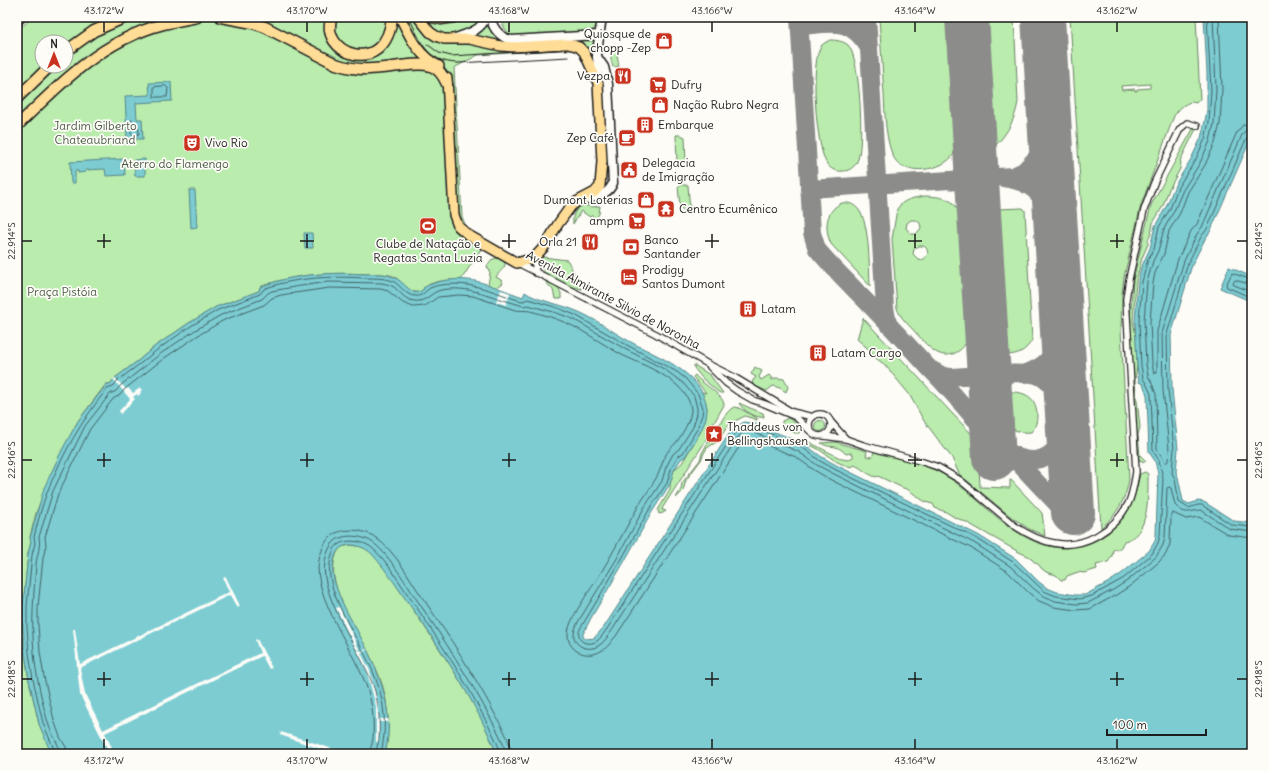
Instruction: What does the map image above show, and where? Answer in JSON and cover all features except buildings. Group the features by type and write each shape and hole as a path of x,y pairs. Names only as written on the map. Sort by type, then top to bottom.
{"highway":[{"path":"74,45 112,17"},
{"path":"94,31 126,17"},
{"path":"17,126 81,67 111,46 129,37 163,24 197,17"},
{"path":"221,17 252,22 265,27 336,64 348,68 366,69 412,65 431,66 436,69 447,84"},
{"path":"332,17 330,26 334,41 345,51 358,55 371,53 384,43 389,33 392,17"},
{"path":"432,17 441,19 454,17"},
{"path":"17,98 42,74"}],"main road":[{"path":"17,21 21,17"},
{"name":"Avenida Almirante Silvio de Noronha","path":"400,17 416,48 426,59 443,69 446,77 454,215 458,226 468,235 518,263"},
{"path":"418,17 432,34 449,40 473,40 501,46 514,47 573,45 584,52 598,83 602,161 601,182 598,189 571,206 545,246 534,258 518,263"}],"street":[{"path":"449,40 478,28 482,25 486,17"},
{"path":"490,17 492,24 498,33 502,37 511,40 600,35"},
{"path":"587,36 602,20"},
{"path":"598,83 597,57 602,20"},
{"path":"578,201 607,192 610,190 613,183 608,84 604,67 597,57"},
{"name":"Avenida Almirante Silvio de Noronha","path":"706,363 726,383 737,391 753,400 796,417 816,436 846,439 863,446 920,461 947,472 960,480 1015,526 1040,539 1061,544 1080,543 1094,537 1112,525 1128,504 1132,495 1136,472 1126,299 1141,222 1154,183 1180,129 1187,123 1197,126"},
{"path":"534,258 536,273"},
{"name":"Avenida Almirante Silvio de Noronha","path":"518,263 653,332 706,363 730,374 792,412 813,416 822,414 829,418 846,439"},
{"path":"810,431 809,423 813,416"},
{"path":"824,436 831,429 831,422"}],"green space":[{"name":"Aterro do Flamengo","path":"33,17 486,17 486,27 488,26 496,36 594,39 594,49 588,49 583,45 486,45 569,47 569,49 478,55 454,68 462,217 469,233 481,249 461,280 446,280 434,283 428,285 422,291 417,292 409,290 393,276 380,274 339,273 285,279 260,287 259,291 216,307 154,347 115,378 110,384 106,384 78,421 55,465 36,513 30,537 31,542 28,554 23,606 25,654 39,724 53,754 17,754 17,31"},
{"path":"502,17 597,17 597,20 594,28 588,33 513,37 504,28"},
{"path":"879,17 949,17 957,145 955,153 949,159 933,168 906,168 895,160 889,144 886,123"},
{"path":"986,17 1014,17 1018,102 1010,126 995,146"},
{"path":"1070,17 1196,17 1200,99 1196,103 1192,102 1184,105 1174,116 1141,205 1124,277 1121,330 1129,479 1126,494 1120,506 1101,528","holes":["1150,84 1150,88 1137,89 1137,91 1135,91 1135,89 1122,90 1121,86"]},
{"path":"830,40 839,41 848,45 852,52 858,81 861,118 860,150 856,164 846,171 834,170 827,164 823,155 817,123 815,84 818,53 822,45"},
{"path":"617,47 617,51 619,51 617,54 619,66 613,67 611,60 611,48"},
{"path":"1193,129 1196,129 1180,161 1180,169 1169,189 1163,206 1153,223 1136,281 1133,321 1136,336 1137,365 1135,382 1140,427 1138,435 1140,455 1146,461 1145,462 1139,460 1136,435 1130,321 1133,280 1151,205"},
{"path":"676,135 685,137 686,163 677,165"},
{"path":"680,185 688,185 689,215 680,207 678,187"},
{"path":"925,196 949,200 953,203 959,213 961,221 968,337 962,348 949,355 938,353 928,346 902,318 897,308 892,239 897,209 906,201","holes":["911,220 916,220 920,223 921,228 916,234 911,234 906,228 907,223","919,246 924,246 927,249 928,254 923,260 918,259 913,254 914,249"]},
{"path":"842,203 849,203 853,205 862,215 867,234 870,286 831,244 827,232 829,215 836,206"},
{"path":"584,205 591,207 600,206 599,214 594,221 592,220 594,217 592,215 590,217 581,211 573,224 575,212 578,208"},
{"path":"1023,208 1025,210 1032,340 1022,351 1016,354 1008,355 1006,353 997,211 998,209"},
{"path":"496,258 503,260 505,265 496,277 503,283 496,288 488,285 490,273 487,266 491,260"},
{"path":"541,258 567,260 574,274 578,277 578,285 582,289 569,286 561,288 559,290 561,293 561,299 555,299 553,290 544,280 546,274 541,268"},
{"path":"863,318 978,441 980,487 1010,488 1011,480 1042,513 1045,536 1029,529 1010,516 959,474 952,458 924,421 909,394 885,365 873,356 874,354 857,339"},
{"path":"694,365 710,375 723,393 717,391 702,378 694,368"},
{"path":"755,367 762,371 759,377 761,380 769,375 772,377 772,380 776,378 784,379 788,387 786,392 773,386 767,391 752,385 753,380 756,377 751,374"},
{"path":"695,375 717,393 724,405 710,430 710,434 663,507 662,510 666,511 659,514 658,510 670,490 674,470 682,463 701,431 707,408 702,392 706,393 693,377"},
{"path":"1004,392 1022,393 1031,398 1034,402 1037,419 1031,432 1018,431 1007,425"},
{"path":"739,403 763,413 764,417 758,417 750,413"},
{"path":"734,407 739,408 757,418 757,420 745,416 729,424 718,441 707,448 701,460 686,480 683,491 676,498 681,489 682,483 700,460 702,453 712,435 717,433 723,418"},
{"path":"788,418 802,429 799,433 795,433 782,426 782,421"},
{"path":"820,420 824,422 826,426 824,430 820,432 816,430 814,426 816,422"},
{"path":"807,441 842,459 848,460 853,457 853,454 846,454 839,448 821,443 835,442 867,451 866,456 872,457 874,452 935,470 968,492 1011,528 1035,542 1048,546 1062,548 1078,547 1102,537 1118,524 1128,510 1135,494 1140,474 1145,472 1148,474 1146,514 1139,531 1132,538 1124,541 1121,547 1117,550 1113,550 1112,556 1108,562 1096,565 1097,569 1084,573 1078,572 1067,576 1065,580 1061,580 1056,575 1046,572 1030,557 966,522 935,508 933,504 924,501 910,491 878,476 872,476 857,466 847,466 838,462 806,443"},
{"path":"350,545 362,547 368,550 379,560 388,572 456,674 478,713 497,754 385,754 388,737 388,720 387,704 383,687 378,672 342,603 334,578 336,555 341,547"}],"water":[{"path":"1204,17 1252,17 1252,136 1210,232 1192,265 1171,335 1172,389 1178,449 1176,472 1183,501 1189,504 1198,501 1204,502 1234,521 1252,523 1252,754 497,754 480,717 450,665 390,576 366,549 350,545 342,547 337,552 333,564 333,575 343,603 372,660 383,690 387,705 388,721 388,737 385,754 53,754 39,724 29,680 25,654 23,606 28,554 31,542 30,538 44,488 62,450 78,421 107,384 110,384 115,378 154,347 216,307 259,291 260,287 285,279 339,273 383,274 396,278 416,293 435,283 455,280 481,282 523,297 525,292 529,295 588,316 629,341 677,367 697,384 704,395 707,408 707,414 703,427 685,457 681,459 674,470 670,484 652,512 591,618 583,634 583,637 586,639 594,638 604,627 729,434 744,422 756,424 804,444 838,466 978,535 1016,559 1047,588 1057,592 1085,595 1109,582 1149,551 1155,541 1158,474 1155,461 1149,452 1147,395 1143,384 1139,382 1137,365 1135,321 1138,281 1141,268 1150,248 1155,226 1166,207 1175,185 1191,159 1201,138 1207,110"},
{"path":"171,82 172,101 136,103 137,119 142,119 143,139 127,139 125,96 150,95 149,83"},
{"path":"124,159 125,175 106,176 105,169 86,170 86,172 78,173 78,171 75,171 75,183 71,183 70,162"},
{"path":"145,159 145,176 135,176 134,160"},
{"path":"189,190 195,190 197,227 191,228"},
{"path":"304,233 312,233 313,248 305,248"},
{"path":"1229,267 1252,277 1252,302 1220,288"}],"pier":[{"path":"501,290 510,293 506,305 496,302"},
{"path":"115,378 126,389 128,388 133,393 140,388 142,390 138,396 137,394 133,397 135,399 121,414 119,411 130,399 113,379"},
{"path":"226,577 240,606 237,608 230,595 80,668 85,694 103,730 260,653 255,640 257,639 272,668 269,669 262,656 105,733 115,754 110,754 80,695 73,629 75,629 80,664 229,592 223,578"},
{"path":"339,607 360,651 367,649 361,653 370,671 379,706 379,719 388,719 389,722 379,722 379,742 376,742 376,706 367,672 336,608"},
{"path":"281,732 348,754 335,754 280,735"}],"taxiway":[{"path":"799,17 812,233 817,249 942,381 990,435 1006,450 1018,457 1028,460 1036,460 1044,457 1057,447 1061,440 1066,423"},
{"path":"867,17 885,308 888,324"},
{"path":"800,26 831,24 847,26 855,31 869,48"},
{"path":"809,189 1013,176 1024,171 1045,148 1049,126"},
{"path":"952,181 962,177 968,171 975,153"},
{"path":"1003,178 1015,180 1034,189 1046,204 1056,235"},
{"path":"954,181 967,186 973,193 978,207"},
{"path":"1023,374 1038,368 1049,359 1056,347 1061,332"},
{"path":"971,376 978,370 983,362 986,344"},
{"path":"932,370 943,376 951,377 1010,373 1032,374 1039,376 1051,385 1066,405"},
{"path":"1010,454 1061,508 1067,508 1072,503"}],"runway":[{"path":"967,17 994,458"},
{"path":"1043,17 1073,513"}],"tram line":[{"path":"409,17 417,35 426,49 432,55 447,62 458,63 569,57"},
{"path":"427,44 439,53 451,56 568,49"}],"place":[{"name":"Quiosque de chopp -Zep","path":"664,41"},
{"name":"Vezpa","path":"623,76"},
{"name":"Dufry","path":"658,85"},
{"name":"Nação Rubro Negra","path":"660,105"},
{"name":"Embarque","path":"645,125"},
{"name":"Zep Café","path":"627,138"},
{"name":"Vivo Rio","path":"192,143"},
{"name":"Delegacia de Imigração","path":"629,170"},
{"name":"Dumont Loterias","path":"646,200"},
{"name":"Centro Ecumênico","path":"666,209"},
{"name":"ampm","path":"637,221"},
{"name":"Clube de Natação e Regatas Santa Luzia","path":"428,226"},
{"name":"Orla 21","path":"590,242"},
{"name":"Banco Santander","path":"631,247"},
{"name":"Prodigy Santos Dumont","path":"629,277"},
{"name":"Latam","path":"748,309"},
{"name":"Latam Cargo","path":"818,353"},
{"name":"Thaddeus von Bellingshausen","path":"714,434"}],"park label":[{"name":"Jardim Gilberto Chateaubriand","path":"95,133"},
{"name":"Praça Pistóia","path":"62,292"}]}
